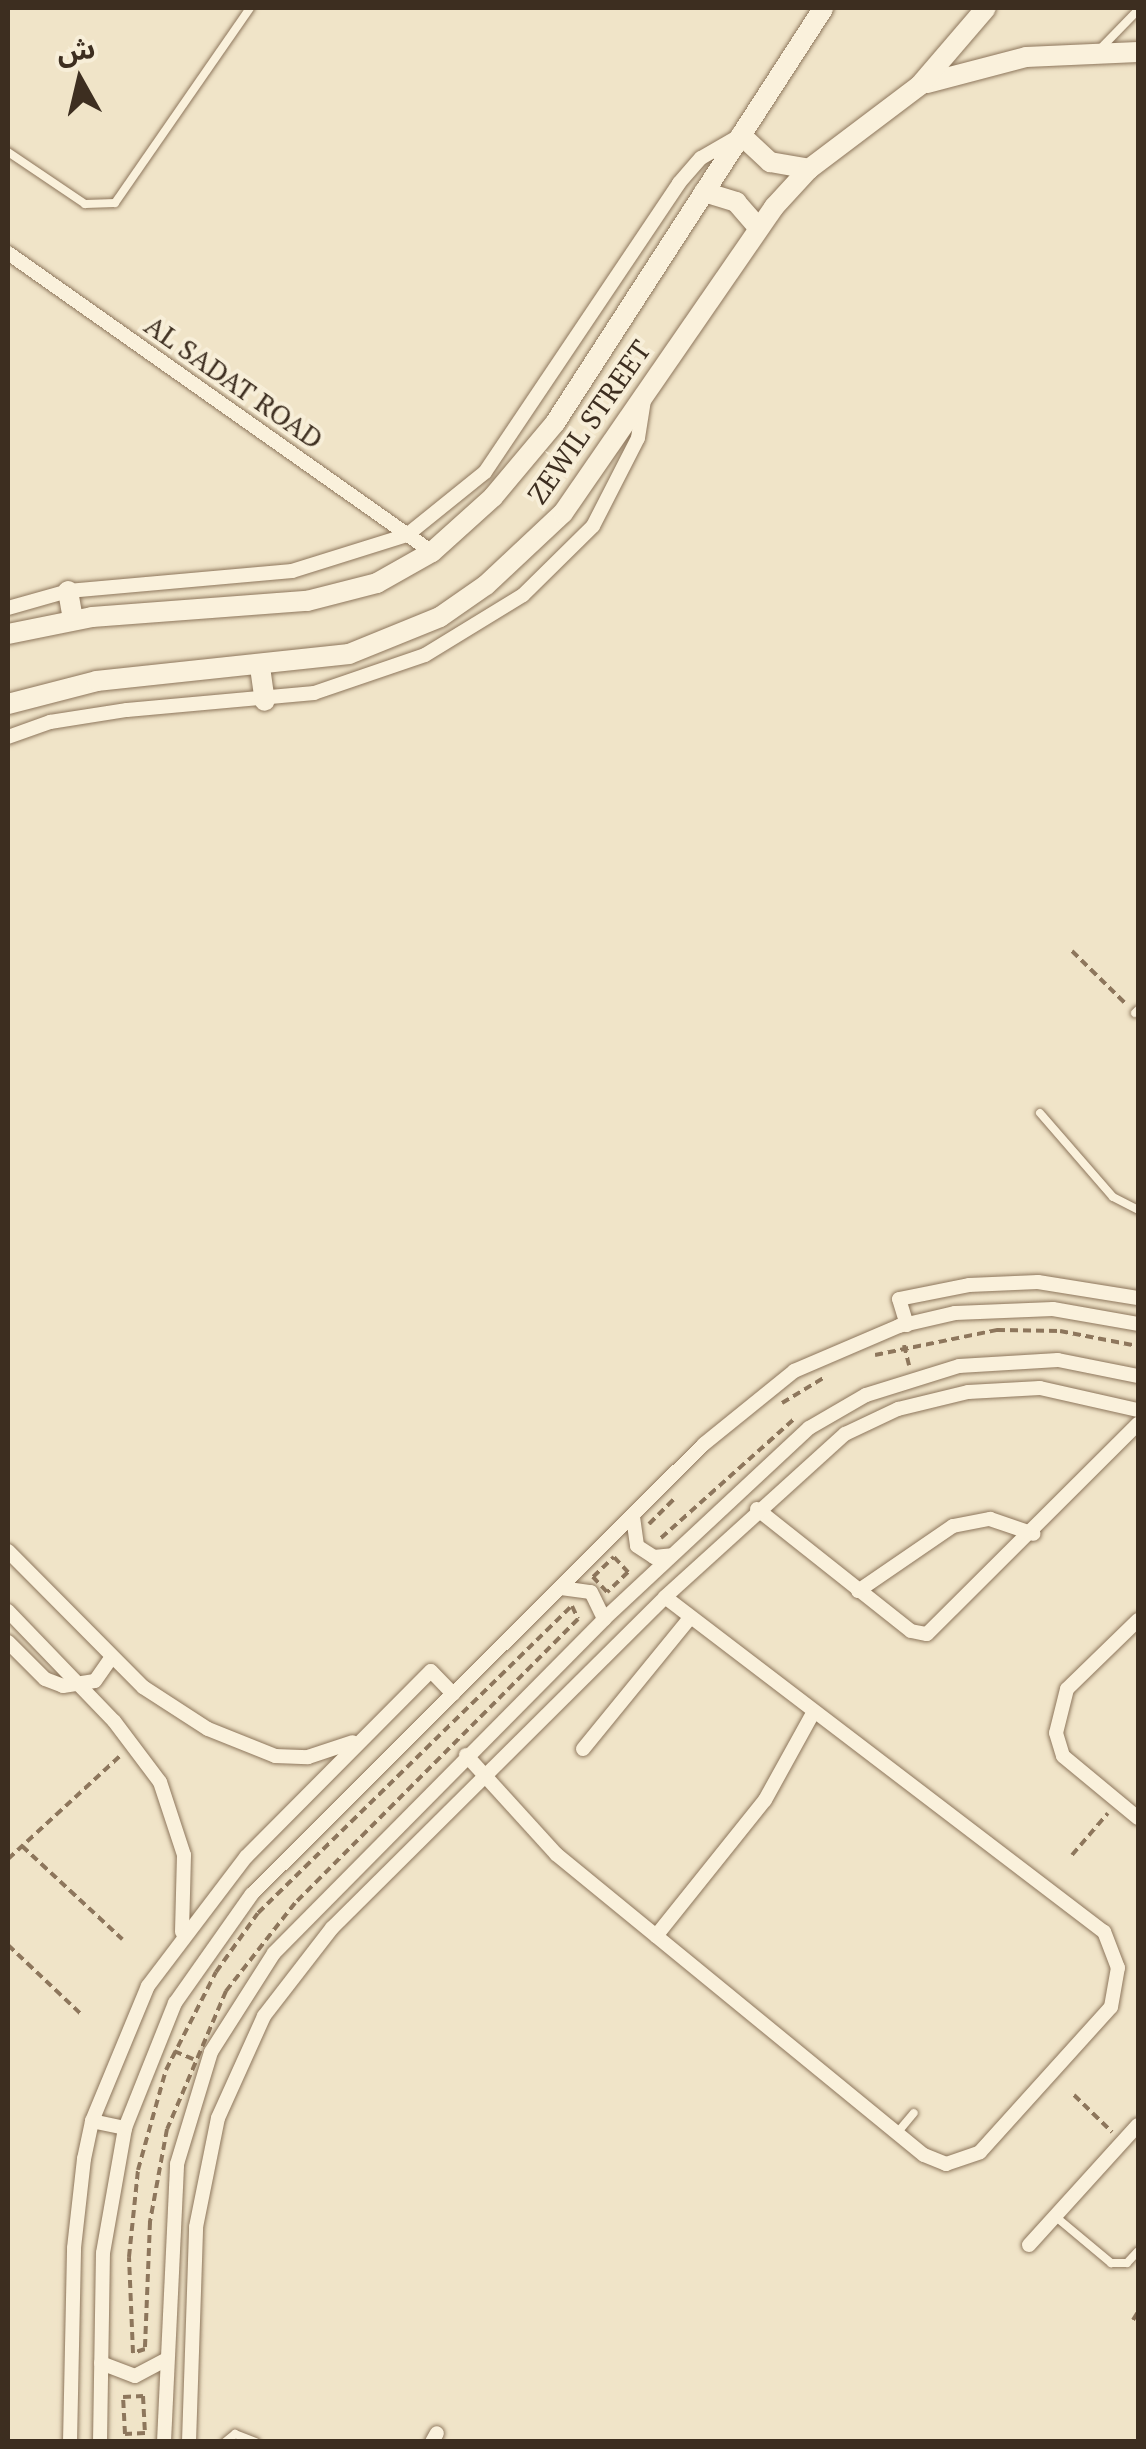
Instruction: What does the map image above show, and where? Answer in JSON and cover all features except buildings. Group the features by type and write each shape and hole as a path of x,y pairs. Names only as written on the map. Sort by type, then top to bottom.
{"main road":[{"name":"ZEWIL STREET","path":"8,634 72,620 306,601 377,583 432,552 493,497 555,423 823,8"},
{"name":"ZEWIL STREET","path":"8,704 98,681 260,667 349,654 400,635 486,585 563,513 758,227 809,169 920,85 986,8"},
{"path":"920,85 1008,60 1099,51 1138,52"},
{"path":"742,134 770,162 809,169"},
{"path":"704,192 736,202 758,227"},
{"path":"68,590 72,620"},
{"path":"260,667 265,701"}],"street":[{"path":"8,608 68,590 292,570 406,535 485,472 678,183 702,158 742,134"},
{"name":"AL SADAT ROAD","path":"8,253 432,552"},
{"path":"8,738 50,722 127,710 265,701 371,677 425,655 522,595 582,538 619,483 638,438 646,389"},
{"path":"903,1325 898,1298 1038,1282 1138,1298"},
{"path":"100,2442 103,2253 124,2128 156,2042 200,1962 252,1894 704,1444 794,1371 903,1325 1004,1308 1138,1324"},
{"path":"164,2442 176,2164 206,2064 274,1953 466,1755 809,1428 912,1376 1005,1360 1058,1360 1138,1376"},
{"path":"189,2442 196,2227 204,2172 238,2066 296,1970 665,1597 757,1509 845,1434 898,1410 968,1392 1040,1388 1138,1410"},
{"path":"757,1509 916,1635 927,1634 1034,1534 1138,1424"},
{"path":"633,1516 632,1536 644,1552 674,1554"},
{"path":"858,1591 953,1526 990,1520 1034,1534"},
{"path":"8,1551 111,1658 174,1710 275,1756 325,1753 366,1734"},
{"path":"561,1588 591,1592 604,1620"},
{"path":"466,1755 556,1854 897,2133 946,2164 980,2152 1100,2023 1117,1988 1118,1968 1104,1932 665,1597"},
{"path":"8,1611 134,1743 175,1818 186,1894 182,1932"},
{"path":"583,1749 689,1619"},
{"path":"1138,1620 1067,1689 1058,1710 1063,1756 1138,1818"},
{"path":"8,1642 46,1679 81,1687 95,1682 111,1658"},
{"path":"70,2442 76,2205 92,2121 126,2031 182,1932 366,1734 431,1671 453,1694"},
{"path":"656,1936 766,1800 814,1713"},
{"path":"92,2121 124,2128"},
{"path":"1030,2245 1138,2125"},
{"path":"101,2363 135,2376 167,2359"}],"lane":[{"path":"8,152 85,204 114,203 250,8"},
{"path":"1099,51 1138,10"},
{"path":"1040,1113 1113,1197 1138,1210"},
{"path":"897,2133 914,2113"},
{"path":"1056,2216 1111,2263 1128,2263 1138,2250"},
{"path":"225,2442 235,2434 256,2442"}],"path":[{"path":"1072,951 1137,1011"},
{"path":"903,1325 912,1376"},
{"path":"614,1558 628,1572 607,1592 593,1577 614,1558"},
{"path":"8,1859 134,1743"},
{"path":"1072,1855 1118,1802"},
{"path":"326,1819 367,1857"},
{"path":"22,1846 122,1939"},
{"path":"8,1945 82,2015"},
{"path":"156,2042 206,2064"},
{"path":"1074,2095 1123,2142"},
{"path":"1132,2320 1138,2312"},
{"path":"144,2396 145,2433 126,2434 124,2397 144,2396"}]}
